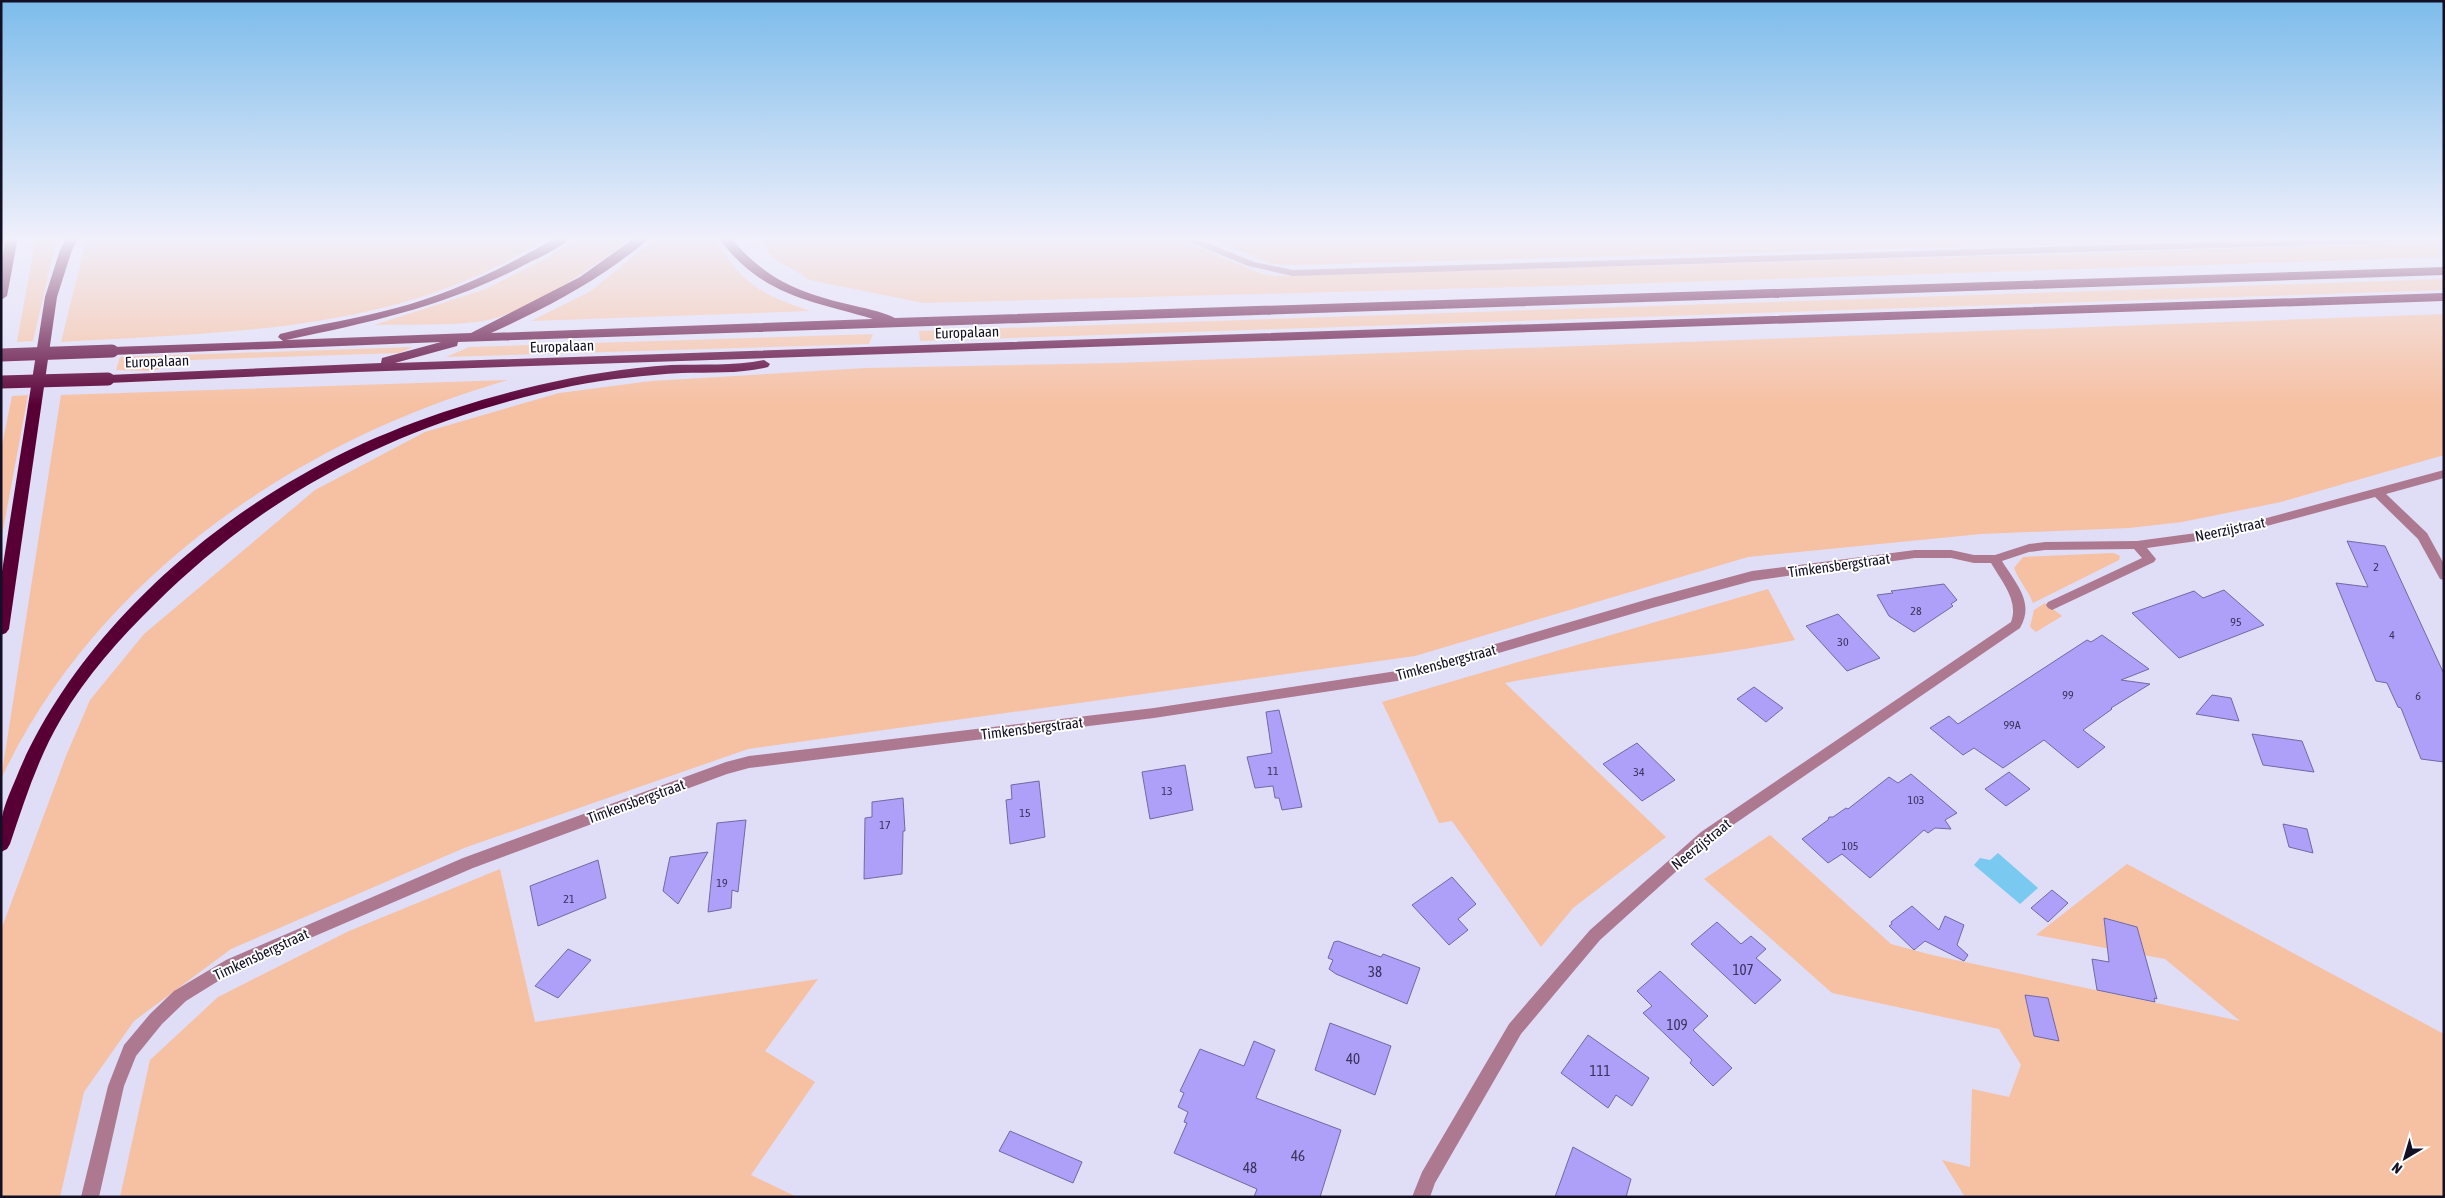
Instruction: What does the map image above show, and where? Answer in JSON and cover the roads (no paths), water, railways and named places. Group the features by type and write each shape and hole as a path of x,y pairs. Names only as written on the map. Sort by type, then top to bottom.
{"highway":[{"path":"1,629 53,293"},
{"path":"246,346 366,320 416,307 451,293"},
{"path":"357,368 436,348 468,337 563,293"},
{"path":"794,293 901,324"},
{"name":"Europalaan","path":"1,355 468,337 1806,293"},
{"name":"Europalaan","path":"1,382 357,368 820,354 2444,297"},
{"path":"1,844 54,717 80,677 114,635 158,590 220,534 285,489 346,455 401,431 523,393 648,370 748,367 820,354"}],"street":[{"name":"Neerzijstraat","path":"2137,545 2226,532 2444,474"},
{"path":"2376,492 2423,536 2444,576"},
{"path":"2052,605 2150,559 2137,545"},
{"name":"Timkensbergstraat","path":"90,1197 116,1086 130,1051 156,1019 180,996 231,964 468,863 726,768 749,762 1154,712 1410,674 1643,605 1752,576 1915,554 1951,554 1995,560 2029,548 2045,546 2137,545"},
{"name":"Neerzijstraat","path":"1421,1197 1428,1178 1515,1029 1595,935 1706,836 2016,625 2021,612 2018,598 1995,560"}],"water":[{"path":"1998,853 2038,888 2020,904 1974,865 1980,858 1990,860"}]}
